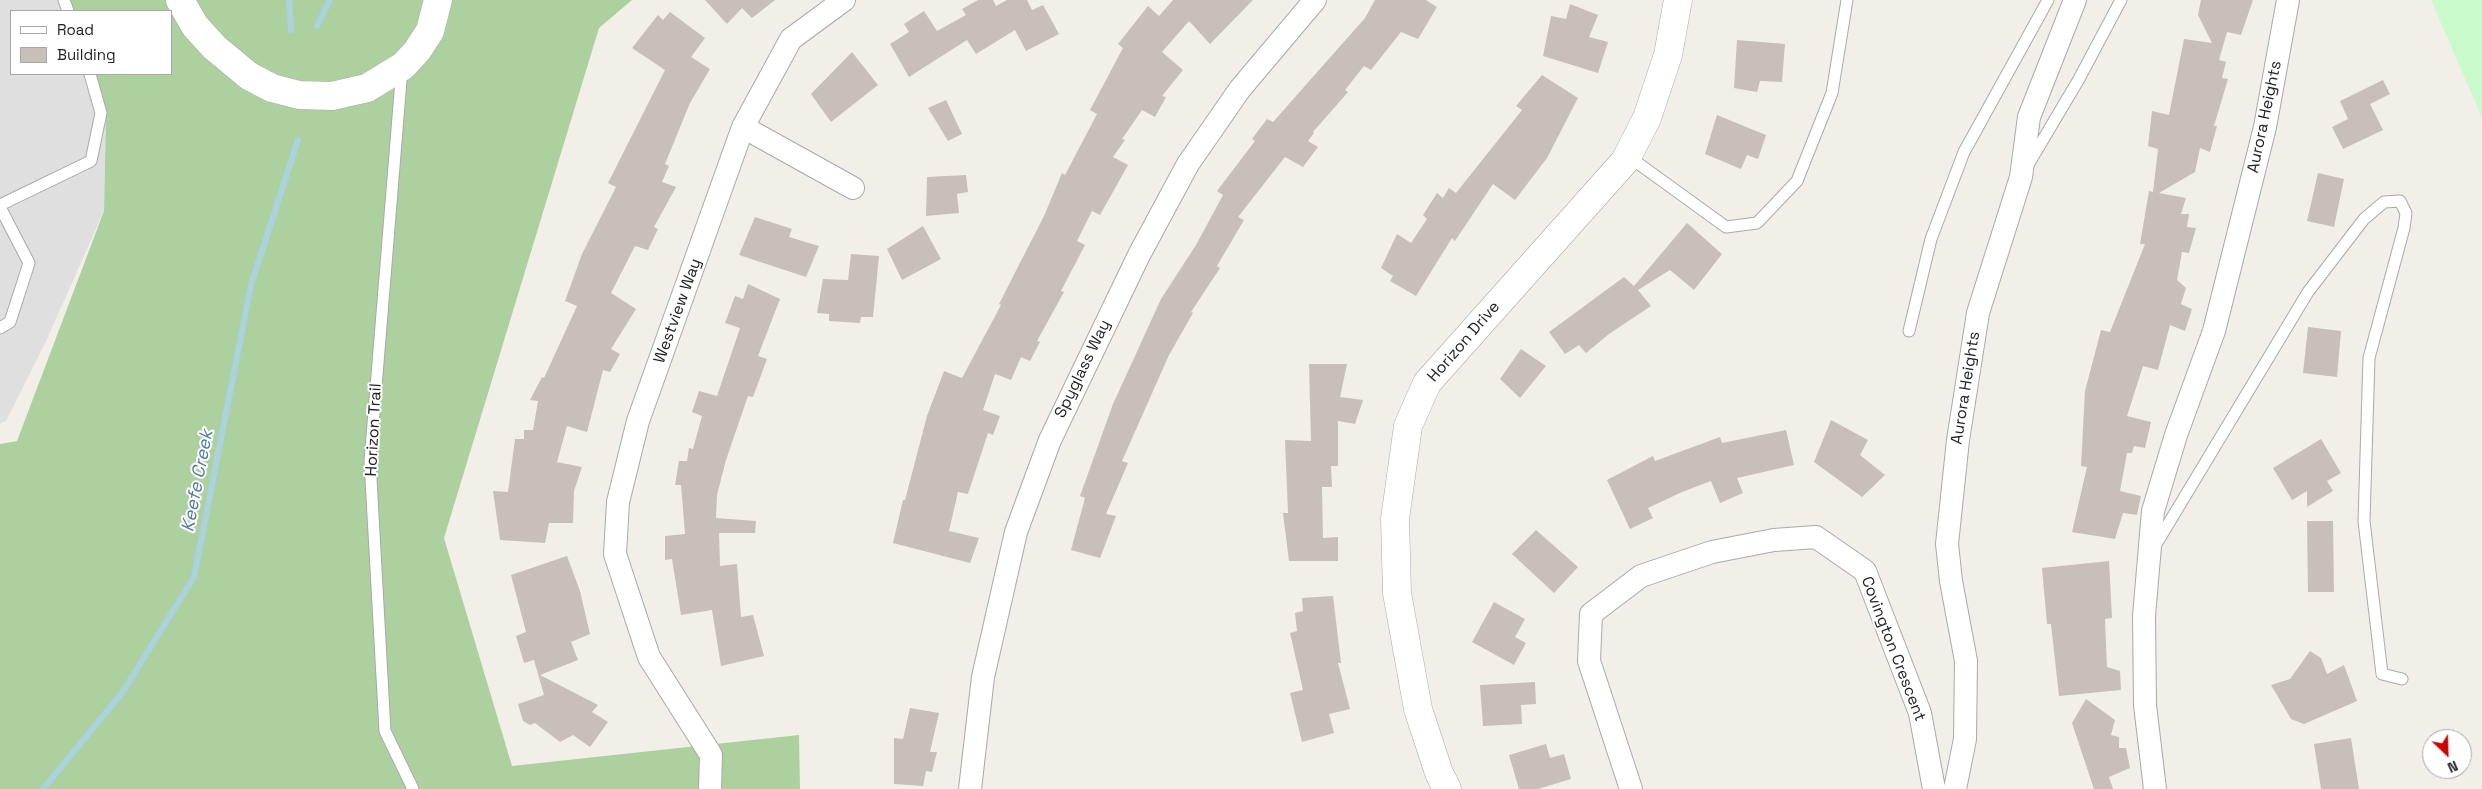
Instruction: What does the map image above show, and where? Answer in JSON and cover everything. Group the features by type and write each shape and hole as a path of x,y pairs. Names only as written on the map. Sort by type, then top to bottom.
{"street":[{"path":"180,0 195,26 214,47 250,76 272,88 298,95 332,96 367,88 403,66 417,51 430,31 438,0"},
{"name":"Westview Way","path":"710,789 711,755 649,657 616,554 618,502 638,421 743,127 791,39 844,0"},
{"name":"Spyglass Way","path":"970,789 983,677 987,658 1016,532 1050,440 1139,255 1188,164 1240,90 1315,0"},
{"name":"Horizon Drive","path":"1447,789 1439,773 1418,709 1397,592 1395,519 1408,426 1427,382 1628,156 1647,118 1668,55 1678,0"},
{"name":"Aurora Heights","path":"1955,789 1965,739 1966,661 1951,581 1948,544 1958,440 1978,314 2021,177 2029,117 2075,0"},
{"name":"Aurora Heights","path":"2155,789 2145,705 2144,616 2156,502 2176,435 2214,331 2264,127 2288,0"},
{"path":"743,127 852,188"},
{"name":"Covington Crescent","path":"1631,789 1589,661 1591,614 1641,576 1712,552 1774,540 1816,537 1864,571 1920,713 1934,789"}],"lane":[{"path":"1628,156 1726,227 1757,223 1797,181 1832,93 1846,0"},
{"path":"1909,331 1931,239 1964,152 2048,0"},
{"path":"2021,177 2079,79 2121,0"},
{"name":"Horizon Trail","path":"403,66 370,461 385,731 413,789"},
{"path":"0,328 10,322 29,263 0,206 92,161 101,113 90,75"},
{"path":"2149,556 2308,292 2364,219 2384,202 2400,201 2406,213 2404,228 2369,358 2364,521 2382,674 2402,678"}],"shaded area":[{"path":"0,0 70,0 73,10 10,10 10,75 93,75 106,114 104,211 47,339 6,421 0,424"}],"green space":[{"path":"70,0 632,0 599,28 444,538 512,766 799,735 800,789 0,789 0,444 17,441 104,211 106,114 93,75 172,75 172,10 73,10"},
{"path":"2431,0 2482,0 2482,118"}],"building":[{"path":"705,0 775,0 752,18 742,8 727,24"},
{"path":"978,0 993,0 996,6 1007,0 1027,0 1032,10 1043,5 1059,34 1026,51 1015,30 976,54 967,40 909,77 890,44 909,32 904,24 924,11 937,31 966,15 962,9"},
{"path":"1173,0 1253,0 1210,44 1189,21 1162,52 1183,70 1162,96 1166,97 1155,117 1142,110 1122,139 1125,140 1113,157 1128,165 1100,215 1092,211 1077,241 1085,245 1061,291 1064,292 1037,341 1040,342 1030,361 1021,357 1011,380 995,374 983,410 1000,416 993,435 988,433 968,494 958,492 949,531 979,538 970,563 893,543 927,416 944,371 962,378 1001,305 999,304 1044,216 1062,173 1065,175 1097,114 1090,110 1123,48 1118,44 1148,6 1159,16"},
{"path":"1375,0 1426,0 1437,7 1418,39 1401,32 1371,70 1364,66 1345,90 1348,92 1313,132 1308,141 1318,147 1303,167 1285,157 1238,217 1244,220 1217,266 1220,268 1191,312 1193,313 1169,355 1122,461 1128,463 1106,514 1116,516 1100,558 1071,550 1085,498 1080,496 1113,404 1161,299 1196,245 1223,195 1217,191 1255,141 1252,139 1267,119 1273,122 1365,18"},
{"path":"2201,0 2253,0 2241,35 2227,32 2219,60 2226,62 2222,78 2228,79 2214,126 2217,126 2210,152 2200,148 2195,172 2159,193 2186,198 2181,214 2189,214 2187,227 2196,228 2189,253 2182,252 2177,280 2186,288 2181,304 2192,309 2185,331 2170,325 2158,370 2143,366 2127,416 2151,422 2145,448 2134,446 2132,453 2127,453 2120,491 2141,496 2137,515 2123,513 2115,539 2072,532 2087,467 2081,466 2085,391 2101,330 2110,332 2145,244 2140,244 2149,191 2153,192 2158,149 2148,146 2152,111 2169,115 2184,39 2212,43 2198,15"},
{"path":"1570,4 1598,15 1589,37 1608,42 1598,73 1543,56 1551,16 1566,19"},
{"path":"670,12 705,38 691,57 710,69 690,103 665,164 669,166 662,182 676,187 654,227 658,229 648,250 635,246 611,293 636,309 611,349 620,354 610,372 603,370 587,432 567,426 557,462 582,467 574,491 573,523 549,523 545,543 500,540 493,491 508,492 515,439 524,439 524,430 533,430 538,401 530,400 542,377 544,378 577,306 565,301 582,254 616,187 608,183 665,70 632,48 658,15 663,20"},
{"path":"1737,40 1785,44 1782,82 1760,81 1757,92 1734,88"},
{"path":"852,52 878,85 831,122 811,94"},
{"path":"1542,75 1578,98 1547,158 1515,200 1493,184 1455,241 1452,238 1416,296 1390,281 1393,276 1381,268 1397,234 1411,243 1427,219 1423,215 1437,193 1443,198 1449,188 1456,193 1522,110 1516,106"},
{"path":"2383,80 2390,94 2370,104 2383,130 2343,149 2332,127 2348,119 2340,101"},
{"path":"946,100 962,134 948,141 928,108"},
{"path":"1717,115 1766,135 1758,159 1747,155 1741,169 1705,154"},
{"path":"2318,173 2344,179 2334,227 2307,221"},
{"path":"966,175 968,192 957,194 959,213 926,216 927,177"},
{"path":"755,217 792,229 789,237 819,246 806,277 739,255"},
{"path":"1687,223 1722,254 1694,290 1670,270 1638,290 1651,306 1609,334 1586,353 1579,345 1565,354 1549,332 1624,277 1634,286"},
{"path":"923,226 941,259 902,280 887,249"},
{"path":"851,254 879,256 873,317 861,317 860,323 829,321 829,314 817,313 823,279 848,280"},
{"path":"748,284 780,299 758,356 767,359 753,397 748,396 726,460 717,495 716,518 756,521 755,533 719,533 720,566 737,564 741,617 753,615 764,656 721,666 712,610 681,615 672,559 665,560 665,536 685,534 681,485 675,485 679,461 687,461 689,448 693,449 702,416 692,412 699,391 717,396 740,328 725,323 735,296 743,299"},
{"path":"2308,327 2341,331 2337,377 2303,373"},
{"path":"1521,349 1546,366 1520,398 1500,379"},
{"path":"1309,364 1347,364 1340,397 1363,400 1355,424 1338,421 1338,466 1331,466 1332,487 1322,487 1323,538 1338,537 1338,561 1289,561 1283,513 1288,513 1285,440 1311,441"},
{"path":"1831,420 1868,440 1860,455 1885,475 1862,497 1814,462"},
{"path":"1786,430 1794,465 1737,478 1743,493 1720,503 1711,481 1682,492 1648,508 1653,518 1630,529 1607,480 1653,456 1655,461 1720,437 1722,443"},
{"path":"2321,439 2341,473 2327,481 2333,491 2307,507 2307,491 2292,500 2273,468"},
{"path":"2307,521 2333,521 2334,592 2308,592"},
{"path":"1536,530 1578,567 1554,593 1512,554"},
{"path":"567,556 580,591 590,634 571,642 578,660 540,675 598,705 592,712 608,722 590,747 573,735 560,742 535,723 530,725 523,721 518,704 544,695 534,660 524,663 516,636 526,632 511,575"},
{"path":"2109,561 2112,618 2105,619 2107,667 2120,671 2121,690 2059,696 2051,624 2047,624 2042,568"},
{"path":"1333,596 1341,663 1338,663 1350,709 1329,714 1334,733 1302,742 1290,693 1303,690 1290,633 1297,631 1295,613 1303,611 1302,598"},
{"path":"1494,602 1525,619 1515,637 1526,643 1514,665 1472,642"},
{"path":"2310,651 2321,658 2327,674 2344,665 2357,701 2304,724 2291,719 2271,685 2290,679"},
{"path":"1535,682 1536,704 1521,705 1522,724 1483,726 1480,685"},
{"path":"2086,699 2115,720 2111,735 2119,737 2119,748 2126,748 2130,768 2109,777 2113,789 2094,789 2072,723"},
{"path":"910,708 939,713 930,752 937,752 932,772 926,771 923,786 894,784 894,738 903,739"},
{"path":"2351,738 2359,789 2321,789 2314,744"},
{"path":"1546,744 1550,758 1564,754 1571,779 1538,789 1519,789 1509,755"}],"waterway":[{"name":"Keefe Creek","path":"289,0 291,30"},
{"path":"317,26 330,0"},
{"name":"Keefe Creek","path":"43,789 122,693 194,577 251,285 298,140"}]}
